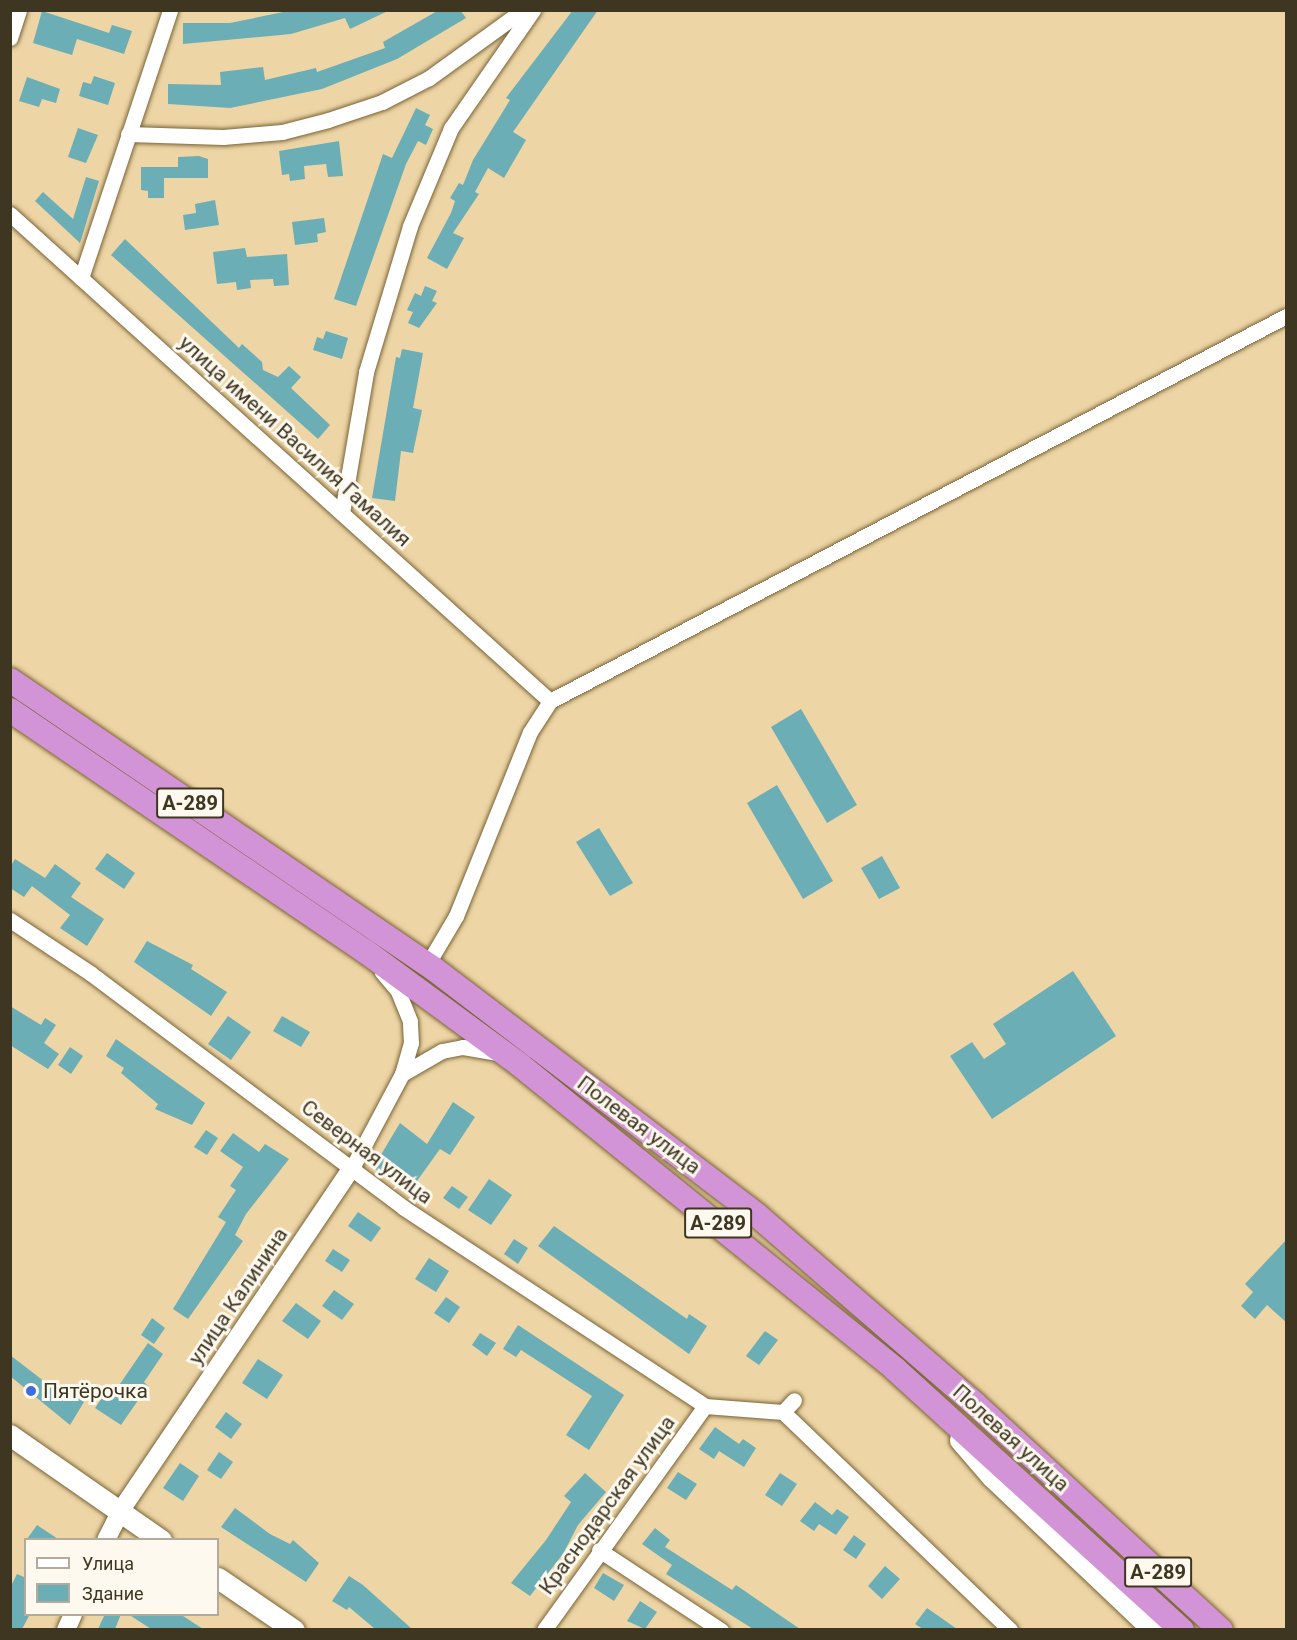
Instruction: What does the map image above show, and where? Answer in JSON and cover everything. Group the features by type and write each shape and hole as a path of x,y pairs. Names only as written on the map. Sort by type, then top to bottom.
{"highway":[{"name":"Полевая улица","path":"10,680 427,965 758,1216 975,1404 1221,1629"},
{"name":"Полевая улица","path":"10,710 365,951 520,1065 779,1271 913,1385 1182,1629"}],"main road":[{"path":"913,1385 992,1477 1153,1629"},
{"path":"10,1435 161,1538"},
{"path":"219,1579 294,1629"}],"street":[{"path":"10,38 19,10"},
{"path":"81,278 170,10"},
{"path":"129,134 223,137 282,132 328,120 382,102 429,78 523,10"},
{"path":"342,513 366,372 410,226 451,128 533,10"},
{"name":"улица имени Василия Гамалия","path":"10,214 550,701"},
{"path":"427,965 456,916 530,732 550,701 1287,316"},
{"name":"Северная улица","path":"10,920 90,973 353,1166 404,1208 705,1406"},
{"name":"А-289","path":"365,951 398,992 410,1021 411,1043 402,1074"},
{"name":"А-289","path":"402,1074 442,1051 463,1047 486,1049 520,1065"},
{"name":"улица Калинина","path":"107,1538 121,1510 353,1166 402,1074"},
{"path":"783,1412 794,1400"},
{"path":"705,1406 783,1412 1010,1629"},
{"name":"Краснодарская улица","path":"544,1629 705,1406"},
{"path":"599,1550 721,1629"}],"building":[{"path":"293,10 390,10 350,29 345,18 291,34 183,44 183,23 230,23"},
{"path":"439,10 460,10 466,18 397,59 322,89 230,108 168,104 168,84 221,85 220,72 263,67 265,80 316,68 317,72 385,48 383,42"},
{"path":"573,10 598,10 513,132 526,140 504,178 488,168 475,192 479,194 453,233 464,238 447,269 427,258 451,213 455,201 450,198 459,183 463,185 473,160 510,100 506,98"},
{"path":"42,11 109,33 112,25 132,31 124,54 77,39 72,55 33,43"},
{"path":"94,76 115,83 108,105 79,96 83,82 91,84"},
{"path":"27,77 60,89 56,103 42,99 39,107 19,101"},
{"path":"416,108 430,115 425,125 433,129 426,145 418,141 406,164 356,306 334,299 383,154 392,158"},
{"path":"78,128 98,135 86,163 68,157"},
{"path":"339,141 343,176 328,177 326,164 304,166 305,179 290,181 289,174 282,175 279,151"},
{"path":"199,156 208,159 208,178 164,178 164,198 148,198 148,191 141,190 141,167 178,167 178,157"},
{"path":"86,177 99,181 80,243 35,201 43,192 73,219"},
{"path":"215,200 219,225 185,230 183,215 196,213 195,204"},
{"path":"324,218 326,232 317,234 318,242 295,245 292,222"},
{"path":"125,239 239,348 242,344 262,362 263,370 278,377 289,366 301,377 291,388 330,425 318,439 111,255"},
{"path":"245,248 247,257 287,254 289,285 274,286 273,279 250,280 251,288 237,290 236,282 217,284 213,252"},
{"path":"425,286 437,291 432,301 437,303 419,328 408,323 413,312 407,310 415,293 421,296"},
{"path":"326,331 348,338 342,359 313,350 317,337 323,339"},
{"path":"402,349 423,353 413,408 422,410 413,453 401,451 395,501 372,498 396,357 400,358"},
{"path":"801,709 857,805 827,823 771,727"},
{"path":"777,785 833,881 803,899 747,803"},
{"path":"599,828 633,883 610,896 576,842"},
{"path":"107,853 135,873 124,889 95,869"},
{"path":"882,856 900,888 879,899 861,868"},
{"path":"15,859 45,878 55,864 81,883 71,897 104,919 87,946 60,928 70,915 32,886 24,897 10,888 10,867"},
{"path":"147,941 193,965 191,969 227,992 211,1016 134,962"},
{"path":"1073,971 1116,1036 992,1119 950,1056 972,1042 984,1059 1006,1044 993,1024"},
{"path":"10,1006 41,1025 45,1018 56,1025 44,1043 59,1054 48,1069 10,1045"},
{"path":"228,1016 251,1032 231,1060 208,1044"},
{"path":"282,1016 310,1032 301,1047 273,1031"},
{"path":"116,1039 205,1103 192,1125 155,1109 158,1104 121,1073 124,1068 106,1056"},
{"path":"70,1047 83,1056 71,1074 58,1065"},
{"path":"453,1102 475,1117 450,1155 440,1149 409,1192 373,1168 400,1123 427,1144"},
{"path":"206,1130 218,1138 207,1155 194,1147"},
{"path":"233,1133 259,1152 265,1144 289,1159 246,1214 235,1235 243,1241 188,1319 173,1309 226,1222 218,1217 236,1190 230,1186 243,1167 220,1151"},
{"path":"489,1179 512,1195 491,1225 468,1210"},
{"path":"452,1186 468,1197 459,1209 443,1198"},
{"path":"358,1212 381,1228 371,1242 348,1226"},
{"path":"554,1226 687,1319 689,1314 707,1326 689,1354 538,1246"},
{"path":"514,1239 528,1248 518,1264 504,1254"},
{"path":"1287,1239 1287,1323 1267,1305 1255,1319 1241,1306 1253,1292 1245,1284"},
{"path":"333,1249 350,1260 342,1272 325,1261"},
{"path":"429,1258 449,1271 436,1292 415,1279"},
{"path":"334,1290 354,1304 342,1320 322,1306"},
{"path":"446,1297 460,1307 449,1323 434,1313"},
{"path":"296,1303 321,1321 308,1339 282,1321"},
{"path":"152,1318 165,1328 154,1344 141,1335"},
{"path":"518,1325 624,1395 589,1450 566,1435 592,1396 521,1350 516,1357 503,1349"},
{"path":"765,1331 778,1340 759,1365 746,1356"},
{"path":"480,1333 496,1343 487,1356 472,1345"},
{"path":"148,1343 163,1354 144,1382 148,1386 121,1425 95,1408 103,1396 109,1400"},
{"path":"10,1355 58,1392 61,1387 84,1402 70,1425 10,1376"},
{"path":"258,1359 283,1375 267,1399 242,1383"},
{"path":"226,1412 242,1424 231,1439 215,1427"},
{"path":"715,1427 739,1444 743,1439 756,1448 744,1467 719,1451 714,1459 699,1449"},
{"path":"219,1452 233,1462 221,1479 207,1470"},
{"path":"180,1463 199,1476 183,1501 163,1488"},
{"path":"678,1472 697,1484 686,1500 667,1488"},
{"path":"585,1473 606,1492 578,1525 563,1554 530,1596 511,1583 546,1540 571,1502 564,1496"},
{"path":"780,1473 797,1484 782,1506 765,1495"},
{"path":"815,1502 832,1515 837,1509 849,1517 836,1535 819,1524 814,1531 800,1521"},
{"path":"235,1508 270,1534 290,1544 293,1540 319,1563 306,1582 221,1527"},
{"path":"37,1525 56,1538 28,1538"},
{"path":"655,1528 670,1540 665,1547 732,1590 736,1585 800,1629 753,1629 666,1574 672,1565 642,1544"},
{"path":"854,1535 866,1544 856,1559 843,1550"},
{"path":"885,1566 900,1579 882,1599 868,1586"},
{"path":"603,1573 624,1585 614,1601 594,1588"},
{"path":"17,1574 24,1577 24,1616 29,1616 22,1629 10,1629 10,1588"},
{"path":"349,1576 363,1585 412,1629 375,1629 349,1607 347,1610 332,1601"},
{"path":"640,1601 657,1612 645,1629 627,1621"},
{"path":"927,1608 957,1629 923,1629 915,1624"},
{"path":"104,1616 120,1616 115,1629 98,1629"},
{"path":"131,1616 183,1616 203,1629 151,1629"}],"place":[{"name":"Пятёрочка","path":"31,1391"}]}
